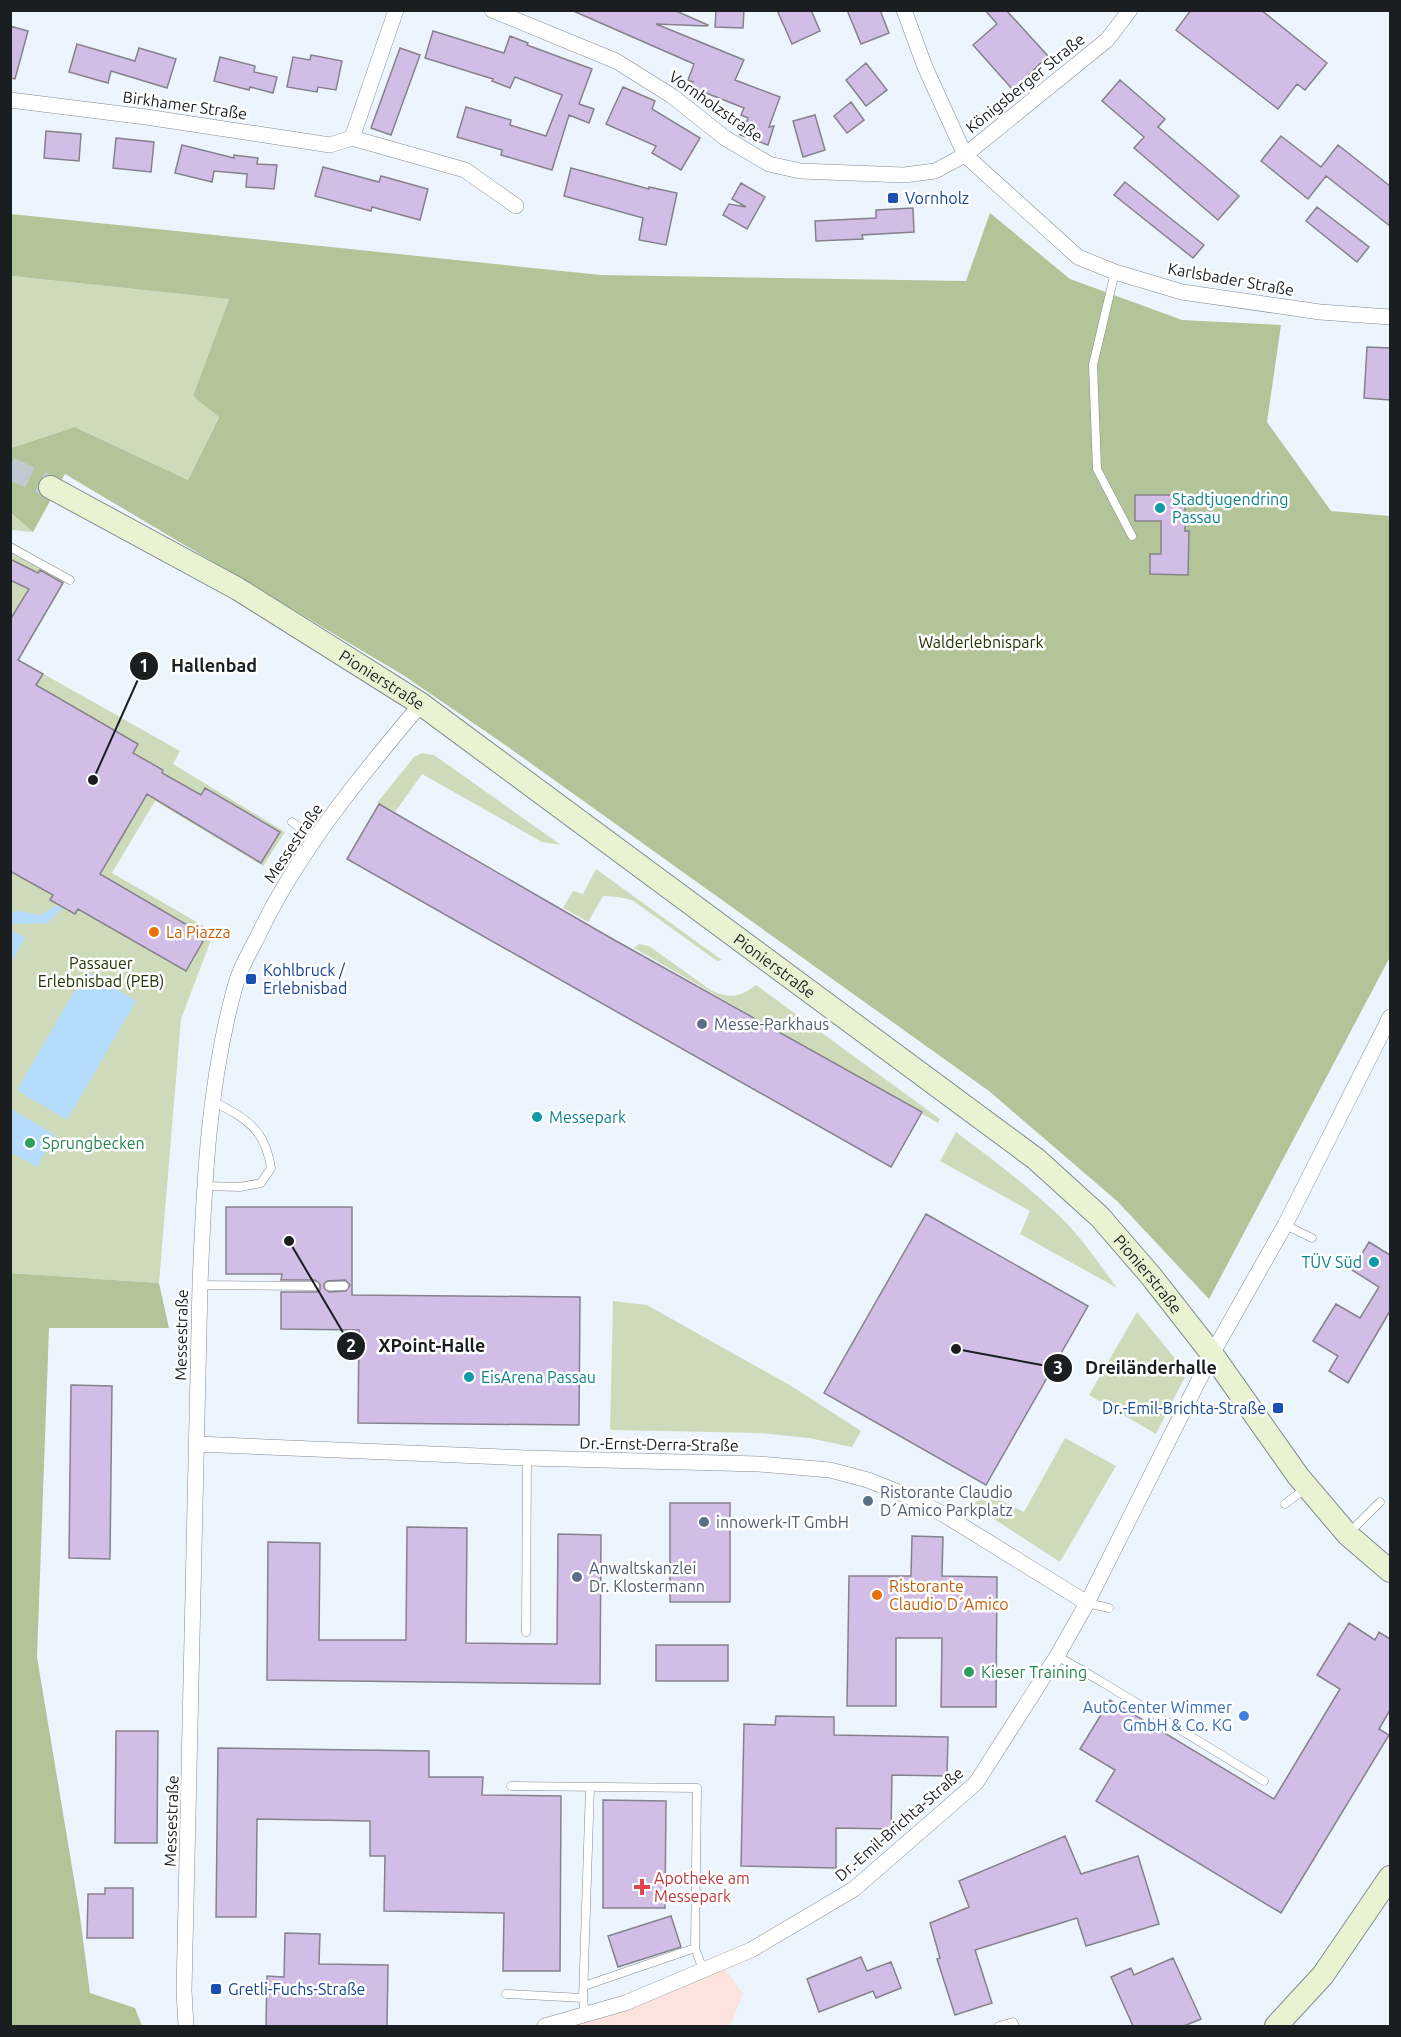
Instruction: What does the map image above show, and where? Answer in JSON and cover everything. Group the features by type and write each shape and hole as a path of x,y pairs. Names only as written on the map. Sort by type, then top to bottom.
{"main road":[{"name":"Pionierstraße","path":"50,487 238,589 421,704 1036,1159 1100,1217 1151,1276 1212,1354 1307,1487 1348,1535 1390,1571"},
{"path":"1276,2026 1323,1975 1390,1877"}],"street":[{"path":"352,138 396,10"},
{"name":"Vornholzstraße","path":"492,10 616,61 672,96 725,138 769,164 800,171 904,175 935,171 965,155"},
{"path":"904,10 925,68 965,155"},
{"name":"Königsberger Straße","path":"965,155 1107,40 1130,10"},
{"name":"Birkhamer Straße","path":"10,100 146,117 330,145 352,138 465,170 516,206"},
{"name":"Karlsbader Straße","path":"965,155 1078,257 1116,272 1182,292 1320,312 1390,317"},
{"name":"Messestraße","path":"186,2026 184,1991 200,1285 204,1185 212,1100 235,986 267,915 315,839 421,704"},
{"name":"Dr.-Emil-Brichta-Straße","path":"544,2026 625,2004 751,1950 854,1889 976,1783 1057,1656 1087,1603 1212,1354 1285,1225 1386,1036 1390,1017"},
{"name":"Dr.-Ernst-Derra-Straße","path":"197,1444 527,1458 759,1464 830,1470 868,1480 908,1496 943,1514 1087,1603"}],"lane":[{"path":"1116,272 1093,365 1097,468 1132,536"},
{"path":"10,548 70,580"},
{"path":"292,822 315,839"},
{"path":"204,1185 240,1187 261,1183 271,1168 268,1152 258,1131 237,1114 212,1100"},
{"path":"1285,1225 1312,1239"},
{"path":"200,1285 315,1286"},
{"path":"329,1286 344,1286"},
{"path":"526,1632 527,1458"},
{"path":"1285,1504 1307,1487"},
{"path":"1348,1535 1380,1502"},
{"path":"1087,1603 1109,1608"},
{"path":"1057,1656 1264,1781"},
{"path":"511,1786 697,1788 695,1948 703,1970"},
{"path":"585,2015 583,1998 590,1787"},
{"path":"584,1986 695,1948"},
{"path":"506,1994 583,1998"},
{"path":"999,2026 1013,2022 1015,2026"}],"shaded area":[{"path":"721,1963 743,1994 730,2026 545,2026"}],"green space":[{"name":"Walderlebnispark","path":"990,213 1070,279 1182,320 1281,325 1267,422 1331,511 1390,516 1390,957 1209,1299 1117,1201 989,1091 501,742 403,675 65,474 33,532 11,513 11,448 75,427 188,480 219,417 193,396 229,299 11,276 11,214 601,275 966,281"},
{"path":"10,276 229,299 193,396 219,416 188,480 75,427 11,448"},
{"path":"11,513 33,532 11,530"},
{"name":"Passauer Erlebnisbad (PEB)","path":"10,541 72,577 63,583 19,660 180,751 173,764 285,832 263,866 155,801 112,873 214,932 181,1019 159,1283 11,1273"},
{"path":"422,753 434,755 561,845 542,842 422,774 395,812 377,803 414,757"},
{"path":"596,869 722,960 717,961 632,900 603,896 588,922 563,908 573,891 583,894"},
{"path":"639,944 649,946 719,994 735,996 756,985 940,1119 938,1123 634,948"},
{"path":"956,1132 1018,1180 1062,1219 1087,1247 1117,1288 1020,1234 1030,1211 940,1161"},
{"path":"10,1273 159,1283 169,1328 49,1328 37,1657 79,1909 90,1993 135,2008 142,2026 11,2026"},
{"path":"613,1301 647,1305 793,1387 861,1431 852,1447 809,1438 760,1433 610,1430"},
{"path":"1137,1312 1187,1373 1156,1434 1089,1395"},
{"path":"1065,1438 1116,1466 1060,1562 974,1506 982,1491 1024,1512"}],"water":[{"path":"58,905 63,908 47,923 11,924 11,912 20,911 40,915"},
{"path":"11,930 25,938 11,963"},
{"path":"86,971 136,1001 67,1120 17,1090"},
{"name":"Sprungbecken","path":"13,1110 55,1135 37,1167 11,1152 11,1114"}],"building":[{"path":"571,10 674,10 708,25 656,24 744,60 735,80 780,97 769,127 774,126 768,145 740,135 748,118 741,115 744,108 691,87 693,82 688,80 694,64"},
{"path":"716,10 744,10 743,28 715,27"},
{"path":"777,10 811,10 820,31 792,44"},
{"path":"847,10 880,10 889,33 861,44"},
{"path":"985,10 1006,10 1048,56 1013,90 973,45 997,24"},
{"path":"1191,10 1261,10 1327,63 1305,90 1297,84 1278,109 1176,30"},
{"path":"10,26 28,31 15,79 10,78"},
{"path":"433,31 504,53 510,36 528,43 527,45 592,69 579,104 594,109 589,123 569,115 552,170 501,155 502,150 457,137 466,107 511,120 510,125 546,136 562,95 515,77 510,88 492,81 493,79 425,58"},
{"path":"77,44 135,61 139,48 176,59 167,88 111,71 108,83 69,72"},
{"path":"400,48 420,55 391,135 371,128"},
{"path":"311,55 342,61 336,90 318,87 317,92 287,87 293,57 310,60"},
{"path":"220,57 255,66 254,72 277,77 273,93 250,87 249,90 214,81"},
{"path":"866,63 887,90 866,106 846,80"},
{"path":"1120,80 1165,119 1158,127 1239,196 1218,220 1134,148 1144,137 1102,101"},
{"path":"623,87 655,101 652,109 700,138 681,170 652,153 656,146 606,124"},
{"path":"851,102 864,120 847,133 834,116"},
{"path":"815,115 825,150 803,157 793,121"},
{"path":"46,131 81,134 79,161 44,158"},
{"path":"1281,136 1321,167 1338,145 1390,186 1390,226 1326,176 1308,199 1261,161"},
{"path":"116,138 154,142 151,172 113,168"},
{"path":"182,145 234,158 234,155 258,158 257,164 277,165 274,189 246,187 247,174 214,171 212,182 175,173"},
{"path":"323,167 379,182 381,176 428,189 420,220 372,207 371,211 315,196"},
{"path":"571,168 649,189 649,187 677,193 666,245 639,240 643,218 564,196"},
{"path":"1125,182 1204,245 1193,258 1114,195"},
{"path":"741,183 765,197 747,229 723,215 729,204 746,207 732,199"},
{"path":"1317,207 1369,247 1357,262 1306,221"},
{"path":"913,208 914,232 862,235 863,239 816,241 815,221 876,218 876,210"},
{"path":"1367,347 1390,348 1390,400 1364,398"},
{"path":"1135,495 1185,495 1185,531 1189,531 1188,575 1150,574 1150,554 1161,554 1161,521 1135,521"},
{"path":"10,559 38,573 40,570 63,583 18,660 43,674 36,685 138,744 133,753 163,770 162,773 201,795 205,788 280,832 261,863 147,794 100,874 206,936 186,971 78,909 75,914 50,900 53,895 10,871 10,620 29,589 10,580"},
{"name":"Messe-Parkhaus","path":"379,804 609,937 922,1112 891,1167 347,859"},
{"name":"EisArena Passau","path":"226,1207 352,1207 352,1295 580,1297 579,1425 358,1423 359,1330 281,1329 281,1292 316,1292 320,1290 320,1284 315,1280 281,1280 282,1274 226,1274","holes":["345,1280 350,1285 346,1291 329,1292 324,1288 327,1281"]},
{"path":"926,1214 1088,1306 986,1485 824,1393"},
{"path":"1369,1242 1390,1255 1390,1311 1348,1383 1329,1371 1338,1356 1313,1341 1336,1304 1360,1318 1379,1287 1352,1270"},
{"path":"71,1385 112,1386 110,1559 69,1558"},
{"path":"670,1503 730,1503 730,1602 670,1602"},
{"path":"407,1527 467,1528 466,1643 557,1644 558,1534 601,1535 600,1684 267,1680 268,1542 320,1543 319,1640 406,1640"},
{"path":"912,1536 943,1537 942,1576 997,1577 996,1707 941,1707 942,1638 896,1638 896,1706 847,1706 849,1576 911,1576"},
{"path":"1349,1623 1375,1640 1379,1632 1390,1639 1390,1710 1379,1729 1389,1735 1281,1913 1096,1801 1115,1770 1080,1749 1110,1700 1274,1799 1340,1689 1317,1675"},
{"path":"656,1645 728,1645 728,1681 656,1681"},
{"path":"776,1716 834,1717 834,1735 948,1737 947,1776 892,1775 891,1829 836,1828 836,1868 741,1866 744,1724 775,1725"},
{"path":"116,1731 158,1731 157,1843 115,1843"},
{"path":"218,1748 429,1751 429,1777 483,1777 482,1795 561,1796 560,1971 503,1971 504,1913 384,1911 385,1856 370,1856 370,1821 257,1819 256,1917 216,1917"},
{"path":"603,1800 666,1801 665,1908 603,1908"},
{"path":"1065,1836 1081,1874 1138,1856 1159,1924 1086,1946 1077,1918 975,1950 992,2003 955,2015 937,1959 940,1958 930,1923 969,1907 959,1881"},
{"path":"105,1888 133,1888 133,1938 87,1938 88,1894 105,1894"},
{"path":"671,1916 681,1947 618,1967 608,1936"},
{"path":"285,1933 320,1934 319,1964 388,1965 387,2026 266,2026 267,1976 284,1977"},
{"path":"861,1957 867,1971 891,1962 901,1988 876,1998 873,1991 819,2012 807,1979"},
{"path":"1173,1958 1201,2019 1184,2026 1133,2026 1111,1977 1131,1968 1134,1975"}],"tunnel":[{"path":"10,468 50,487"}],"place":[{"name":"Vornholz","path":"893,198"},
{"name":"Stadtjugendring Passau","path":"1160,508"},
{"name":"Hallenbad","path":"93,780"},
{"name":"La Piazza","path":"154,932"},
{"name":"Kohlbruck / Erlebnisbad","path":"251,979"},
{"name":"Messe-Parkhaus","path":"702,1024"},
{"name":"Messepark","path":"537,1117"},
{"name":"Sprungbecken","path":"30,1143"},
{"name":"XPoint-Halle","path":"289,1241"},
{"name":"TÜV Süd","path":"1374,1262"},
{"name":"Dreiländerhalle","path":"956,1349"},
{"name":"EisArena Passau","path":"469,1377"},
{"name":"Dr.-Emil-Brichta-Straße","path":"1278,1408"},
{"name":"Ristorante Claudio D´Amico Parkplatz","path":"868,1501"},
{"name":"innowerk-IT GmbH","path":"704,1522"},
{"name":"Anwaltskanzlei Dr. Klostermann","path":"577,1577"},
{"name":"Ristorante Claudio D´Amico","path":"877,1595"},
{"name":"Kieser Training","path":"969,1672"},
{"name":"AutoCenter Wimmer GmbH & Co. KG","path":"1244,1716"},
{"name":"Apotheke am Messepark","path":"642,1887"},
{"name":"Gretli-Fuchs-Straße","path":"216,1989"}]}
